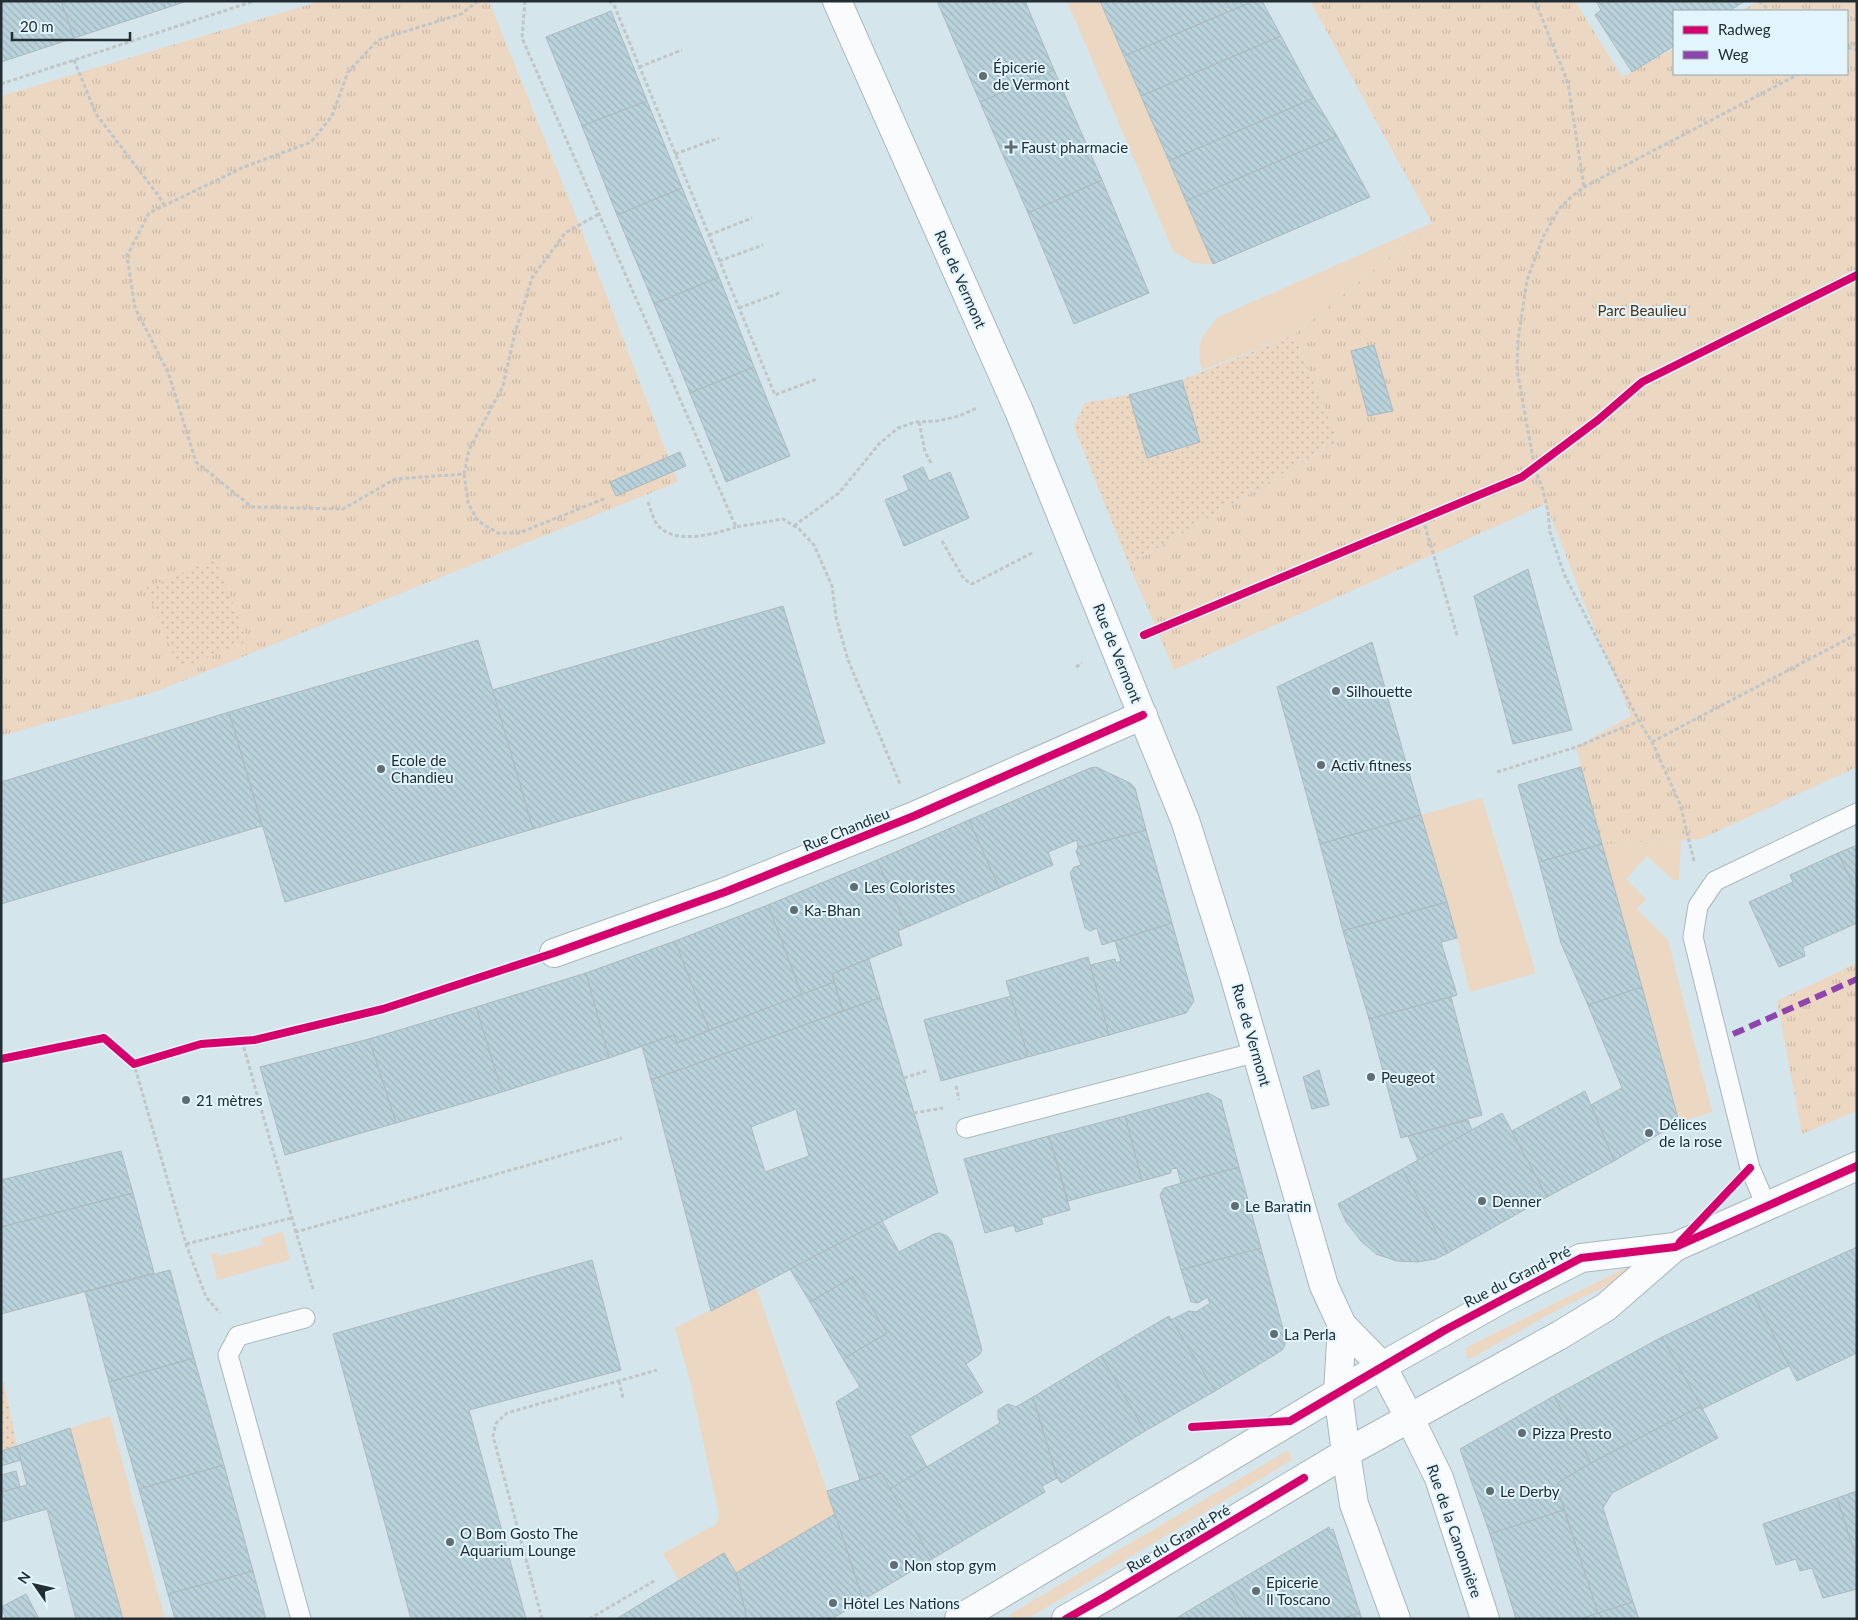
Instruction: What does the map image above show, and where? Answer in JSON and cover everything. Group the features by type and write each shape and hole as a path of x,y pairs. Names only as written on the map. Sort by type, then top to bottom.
{"street":[{"name":"Rue de Vermont","path":"837,1 1019,411 1185,820 1257,1052 1324,1286 1342,1325 1382,1366"},
{"name":"Rue Chandieu","path":"554,953 725,892 914,816 1144,715"},
{"name":"Rue du Grand-Pré","path":"1066,1619 1105,1598 1346,1453 1560,1335 1606,1307 1675,1247 1857,1166"},
{"name":"Rue du Grand-Pré","path":"960,1619 1382,1366 1507,1296 1581,1258 1675,1247"},
{"name":"Rue de Vermont","path":"1342,1325 1338,1392 1346,1453"},
{"name":"Rue de la Canonnière","path":"1382,1366 1439,1478 1485,1619"},
{"path":"1346,1453 1354,1504 1396,1619"}],"lane":[{"path":"1766,1205 1750,1168 1693,937 1698,906 1715,881 1857,813"},
{"path":"966,1128 1257,1052"},
{"path":"301,1619 228,1355 238,1336 305,1318"}],"path":[{"path":"1,84 254,1"},
{"path":"464,474 395,479 343,510 252,507 196,462 168,372 136,308 127,256 149,213 244,166 311,142 332,116 348,72 378,40 462,14 478,1"},
{"path":"525,1 522,38 736,527"},
{"path":"609,1 614,5 775,395 817,379"},
{"path":"1535,1 1568,83 1584,187"},
{"path":"1759,1 1769,10"},
{"path":"639,67 682,50"},
{"path":"74,60 96,114 158,195 164,206"},
{"path":"1695,865 1680,804 1652,742 1639,721 1564,574 1550,532 1543,490 1535,469 1517,370 1518,340 1527,280 1543,238 1559,209 1571,197 1584,187 1796,75"},
{"path":"675,154 718,138"},
{"path":"599,214 565,233 532,278 515,333 502,386 468,450 464,474 468,503 478,521 498,533 520,534 606,498"},
{"path":"708,234 752,218"},
{"path":"719,261 763,245"},
{"path":"1144,635 1522,477 1535,469 1642,382 1857,276"},
{"path":"739,308 782,292"},
{"path":"794,526 838,493 879,444 898,428 919,422 959,416 977,408"},
{"path":"919,422 925,452 931,463"},
{"path":"648,502 657,524 666,532 680,536 713,534 736,527 783,519 800,529 814,545 832,586 836,617 848,660 914,816"},
{"path":"1423,519 1457,635"},
{"path":"942,541 964,580 972,584 1034,552"},
{"path":"1652,742 1857,634"},
{"path":"1076,667 1082,663"},
{"path":"1497,772 1576,748 1639,721"},
{"path":"134,1064 201,1044 254,1040 383,1010 554,953"},
{"path":"1,1059 104,1038 134,1064 186,1244 206,1297 238,1336"},
{"path":"242,1041 314,1294"},
{"path":"904,1078 929,1070"},
{"path":"914,1113 946,1107"},
{"path":"296,1232 622,1138"},
{"path":"186,1244 292,1218"},
{"path":"542,1619 493,1436 496,1424 507,1413 657,1370"},
{"path":"619,1381 623,1398"},
{"path":"590,1619 654,1581"}],"green space":[{"path":"321,1 489,1 579,224 678,482 155,692 1,736 1,96"},
{"path":"1067,1 1100,1 1213,264 1193,263 1173,251"},
{"name":"Parc Beaulieu","path":"1310,1 1575,1 1622,77 1673,49 1673,75 1848,75 1848,10 1743,10 1759,1 1857,1 1857,767 1701,839 1602,844 1576,747 1631,716 1546,504 1174,670 1129,565 1338,441 1294,335 1432,223"},
{"path":"1432,223 1294,335 1202,370 1199,353 1201,341 1218,317"},
{"path":"1294,335 1338,441 1129,565 1074,427 1084,403 1129,395 1182,380"},
{"path":"215,559 248,641 179,669 146,588"},
{"path":"1482,798 1536,973 1470,992 1457,938 1421,815"},
{"path":"1681,840 1679,880 1673,880 1647,856 1626,879 1646,899 1637,909 1668,940 1712,1112 1679,1122 1602,844"},
{"path":"1857,963 1857,1111 1802,1134 1777,1001"},
{"path":"283,1232 290,1260 217,1280 211,1254 217,1252 218,1256 263,1245 262,1238"},
{"path":"1625,1268 1629,1275 1559,1309 1468,1360 1465,1348"},
{"path":"756,1287 835,1514 736,1573 724,1553 679,1580 663,1554 716,1524 719,1515 690,1381 675,1328"},
{"path":"4,1383 17,1446 1,1451 1,1384"},
{"path":"110,1416 165,1619 123,1619 70,1428"},
{"path":"1288,1450 1292,1460 1027,1619 1011,1619 1009,1615"}],"building":[{"path":"1,1 61,1 74,38 1,62"},
{"path":"61,1 163,1 166,8 74,38"},
{"path":"163,1 187,1 166,8"},
{"path":"937,1 1025,1 1054,70 980,102"},
{"path":"1100,1 1254,1 1124,56"},
{"path":"1254,1 1262,1 1281,36 1141,96 1124,56"},
{"path":"1596,1 1745,1 1731,10 1673,10 1673,47 1632,72 1595,15 1601,10"},
{"path":"611,11 647,101 582,126 546,37"},
{"path":"1281,36 1314,98 1169,161 1141,96"},
{"path":"1054,70 1102,180 1028,213 980,102"},
{"path":"1314,98 1337,136 1186,201 1169,161"},
{"path":"647,101 682,188 617,215 582,126"},
{"path":"1337,136 1370,197 1213,264 1186,201"},
{"path":"1102,180 1149,293 1074,324 1028,213"},
{"path":"682,188 719,277 654,304 617,215"},
{"path":"719,277 754,367 690,393 654,304"},
{"path":"1374,345 1393,411 1368,416 1351,351"},
{"path":"754,367 790,456 726,482 690,393"},
{"path":"1182,380 1200,442 1147,458 1129,395"},
{"path":"680,452 686,466 616,496 610,482"},
{"path":"923,467 929,481 950,472 969,518 904,546 885,500 909,490 903,476"},
{"path":"1528,569 1572,730 1513,744 1474,596"},
{"path":"783,606 825,743 533,829 492,690"},
{"name":"Ecole de Chandieu","path":"478,640 533,829 285,902 229,712"},
{"path":"1372,642 1421,815 1320,844 1277,687"},
{"path":"229,712 262,826 1,904 1,782"},
{"path":"1096,767 1130,783 1135,788 1146,830 1078,848 1077,840 1048,852 1053,865 999,888 969,820"},
{"path":"1581,767 1602,844 1539,862 1518,785"},
{"path":"1421,815 1447,902 1343,931 1320,844"},
{"path":"969,820 999,888 907,927 877,860"},
{"path":"1146,830 1172,923 1102,945 1097,928 1090,931 1085,928 1070,873 1074,867 1081,865 1076,851 1078,848"},
{"path":"1602,844 1642,987 1588,1005 1561,943 1539,862"},
{"path":"1857,845 1857,893 1838,853"},
{"path":"1838,853 1857,893 1857,923 1803,947 1805,956 1779,967 1749,902 1793,882 1790,875"},
{"path":"877,860 907,927 898,931 902,945 832,974 834,982 802,995 768,905"},
{"path":"1447,902 1457,938 1441,942 1457,995 1369,1019 1343,931"},
{"path":"768,905 802,995 709,1030 675,941"},
{"path":"1172,923 1194,1001 1186,1013 1109,1035 1090,965 1115,959 1116,963 1121,961 1115,941"},
{"path":"675,941 709,1030 677,1043 674,1035 609,1058 586,973"},
{"path":"1088,957 1109,1035 1028,1057 1006,981"},
{"path":"869,959 880,998 843,1011 832,974"},
{"path":"586,973 609,1058 502,1092 476,1007"},
{"path":"834,982 843,1011 651,1080 642,1046 674,1035 677,1043"},
{"path":"1642,987 1679,1122 1614,1161 1591,1105 1622,1088 1588,1005"},
{"path":"1011,996 1028,1057 941,1081 924,1020"},
{"path":"1451,997 1482,1115 1401,1138 1369,1019"},
{"path":"880,998 938,1193 711,1311 651,1080","holes":["796,1109 809,1156 765,1172 751,1127"]},
{"path":"476,1007 502,1092 396,1123 369,1039"},
{"path":"369,1039 396,1123 285,1155 260,1067"},
{"path":"1319,1070 1329,1105 1312,1109 1303,1077"},
{"path":"1585,1091 1614,1161 1547,1197 1512,1131"},
{"path":"1208,1093 1221,1100 1239,1167 1181,1183 1177,1168 1171,1169 1171,1173 1142,1181 1125,1116"},
{"path":"1502,1113 1547,1197 1448,1253 1402,1169"},
{"path":"1125,1116 1142,1181 1068,1201 1049,1136"},
{"path":"1468,1120 1472,1130 1418,1160 1408,1136"},
{"path":"1049,1136 1070,1210 1041,1218 1043,1224 1016,1232 1014,1225 985,1233 964,1159"},
{"path":"121,1151 133,1193 1,1227 1,1180"},
{"path":"1239,1167 1261,1248 1181,1270 1160,1195 1164,1188"},
{"path":"1402,1169 1448,1253 1435,1259 1418,1262 1397,1261 1376,1254 1361,1241 1346,1222 1338,1204"},
{"path":"133,1193 154,1273 1,1314 1,1227"},
{"path":"882,1221 899,1252 934,1234 940,1233 947,1236 952,1242 982,1350 979,1355 966,1364 983,1392 910,1436 927,1467 890,1489 881,1473 860,1480 836,1402 860,1387 843,1359 887,1333 853,1277 810,1302 790,1269"},
{"path":"1857,1247 1857,1353 1797,1381 1753,1294"},
{"path":"1261,1248 1285,1336 1285,1345 1276,1354 1215,1391 1171,1320 1189,1311 1196,1312 1210,1303 1207,1297 1198,1303 1191,1302 1181,1270"},
{"path":"592,1260 621,1370 469,1410 526,1619 411,1619 333,1334"},
{"path":"170,1270 194,1358 109,1382 85,1292"},
{"path":"853,1277 887,1333 843,1359 810,1302"},
{"path":"1753,1294 1789,1366 1702,1409 1662,1337"},
{"path":"1169,1316 1215,1391 1145,1431 1101,1356"},
{"path":"1662,1337 1701,1406 1591,1463 1554,1396"},
{"path":"1101,1356 1145,1431 1061,1483 1057,1478 1033,1397"},
{"path":"194,1358 224,1465 139,1489 109,1382"},
{"path":"1554,1396 1591,1463 1559,1482 1557,1487 1564,1510 1490,1534 1460,1449"},
{"path":"1033,1397 1057,1478 1042,1486 1045,1492 932,1559 890,1489 1000,1423 998,1410 1008,1404 1016,1407"},
{"path":"1701,1406 1718,1438 1612,1493 1603,1508 1633,1602 1598,1613 1557,1487 1559,1482 1591,1463"},
{"path":"70,1428 123,1619 76,1619 47,1509 1,1522 1,1492 27,1485 17,1446"},
{"path":"17,1446 21,1460 1,1466 1,1451"},
{"path":"224,1465 253,1571 168,1594 139,1489"},
{"path":"16,1471 20,1487 1,1492 1,1475"},
{"path":"881,1473 932,1559 863,1600 827,1491"},
{"path":"1857,1491 1857,1560 1837,1498"},
{"path":"1837,1498 1857,1560 1857,1589 1823,1598 1812,1568 1800,1571 1796,1559 1776,1565 1763,1524"},
{"path":"1564,1510 1598,1613 1581,1619 1516,1619 1490,1534"},
{"path":"835,1514 863,1600 832,1619 747,1619 736,1573"},
{"path":"1329,1527 1330,1530 1333,1529 1360,1613 1341,1619 1247,1619 1228,1587"},
{"path":"724,1553 736,1573 747,1619 616,1619"},
{"path":"253,1571 266,1619 175,1619 168,1594"},
{"path":"1228,1587 1247,1619 1175,1619"},
{"path":"26,1594 39,1619 6,1619 1,1607"},
{"path":"1633,1602 1639,1619 1581,1619 1598,1613"},
{"path":"1360,1613 1362,1619 1341,1619"}],"marked path":[{"path":"1733,1034 1857,979"}],"cycle path":[{"path":"1144,635 1522,477 1598,420 1642,382 1857,275"},
{"path":"1,1059 104,1038 134,1064 201,1044 254,1040 383,1009 554,953 725,892 914,816 1143,715"},
{"path":"1192,1427 1290,1421 1445,1330 1581,1258 1675,1247 1857,1166"},
{"path":"1680,1242 1750,1168"},
{"path":"1066,1619 1304,1478"}],"place":[{"name":"Épicerie de Vermont","path":"983,76"},
{"name":"Faust pharmacie","path":"1011,147"},
{"name":"Silhouette","path":"1336,691"},
{"name":"Activ fitness","path":"1321,765"},
{"name":"Ecole de Chandieu","path":"381,769"},
{"name":"Les Coloristes","path":"854,887"},
{"name":"Ka-Bhan","path":"794,910"},
{"name":"Peugeot","path":"1371,1077"},
{"name":"21 mètres","path":"186,1100"},
{"name":"Délices de la rose","path":"1649,1133"},
{"name":"Denner","path":"1482,1201"},
{"name":"Le Baratin","path":"1235,1206"},
{"name":"La Perla","path":"1274,1334"},
{"name":"Pizza Presto","path":"1522,1433"},
{"name":"Le Derby","path":"1490,1491"},
{"name":"O Bom Gosto The Aquarium Lounge","path":"450,1542"},
{"name":"Non stop gym","path":"894,1565"},
{"name":"Epicerie Il Toscano","path":"1256,1591"},
{"name":"Hôtel Les Nations","path":"833,1603"}]}
